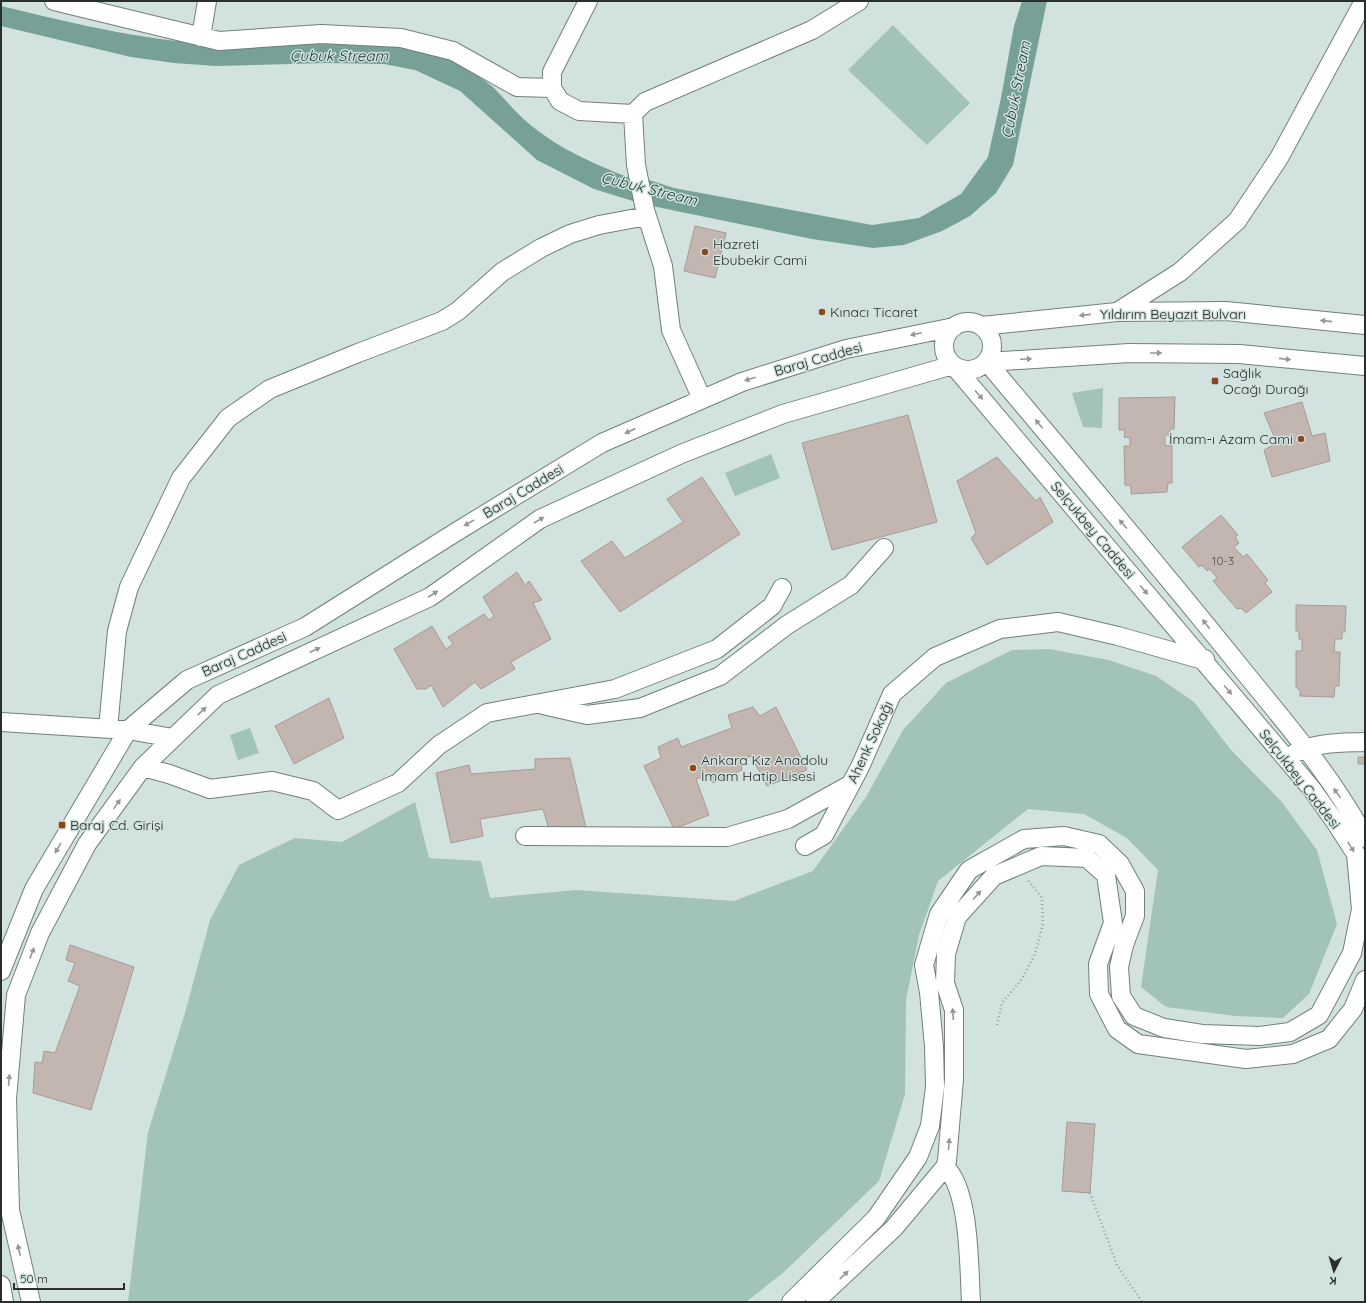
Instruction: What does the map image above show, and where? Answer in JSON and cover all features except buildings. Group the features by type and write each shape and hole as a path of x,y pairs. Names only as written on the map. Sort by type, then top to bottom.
{"street":[{"path":"54,1 219,41 321,34 401,38 453,51 517,87 552,88"},
{"path":"201,37 207,1"},
{"path":"588,1 552,72 552,88 560,101 579,111 633,114 645,102 812,30 859,1"},
{"path":"1117,312 1180,272 1237,221 1279,158 1364,1"},
{"path":"633,114 636,166 646,213 662,266 671,330 702,399"},
{"path":"108,729 117,631 129,587 181,478 228,418 270,390 358,353 442,321 458,311 502,272 540,248 570,234 646,213"},
{"name":"Yıldırım Beyazıt Bulvarı","path":"982,326 1117,312 1226,311 1365,325"},
{"path":"964,322 982,326 992,338 993,347 987,362 975,370 967,370 953,365 945,353 945,338 954,326 964,322"},
{"name":"Baraj Caddesi","path":"128,730 187,680 305,627 456,532 602,443 742,382 846,349 954,326"},
{"path":"987,362 1129,353 1231,354 1365,366"},
{"name":"Selçukbey Caddesi","path":"987,362 1305,748 1352,813 1365,838"},
{"name":"Baraj Caddesi","path":"173,738 218,695 430,597 540,519 681,454 783,414 953,365"},
{"name":"Selçukbey Caddesi","path":"791,1302 876,1218 918,1157 930,1126 935,1088 934,1046 929,992 924,966 930,940 939,914 969,870 1000,851 1024,839 1064,836 1099,844 1120,864 1134,891 1135,916 1124,945 1119,967 1121,996 1134,1016 1164,1028 1202,1034 1260,1036 1290,1032 1319,1015 1352,953 1361,909 1356,854 1311,788 953,365"},
{"path":"536,704 587,716 640,708 720,676 787,625 851,585 884,548"},
{"path":"143,767 169,774 210,789 272,781 313,791 338,810 398,783 439,745 487,713 615,689 717,649 772,606 782,588"},
{"name":"Ahenk Sokağı","path":"805,846 824,835 851,784 892,694 935,657 1000,629 1058,622 1118,636 1203,660"},
{"path":"1203,660 1224,648"},
{"path":"1,722 128,730 173,738"},
{"path":"1,971 34,889 128,730"},
{"path":"31,1302 10,1210 7,1099 16,995 40,933 88,844 143,767 173,738"},
{"path":"1286,758 1305,748 1323,744 1365,742"},
{"path":"525,836 727,837 788,819 851,784"},
{"path":"815,1302 894,1228 945,1167 947,1161 954,1079 954,1010 945,983 946,954 957,917 994,876 1041,856 1087,858 1106,875 1113,923 1098,964 1099,994 1117,1029 1138,1044 1246,1059 1293,1054 1329,1039 1353,1009 1365,980"},
{"path":"945,1167 951,1172 966,1214 971,1302"},
{"path":"1,1284 4,1302"}],"path":[{"path":"997,1025 1002,1003 1022,979 1035,954 1044,924 1042,898 1015,867"},
{"path":"1090,1193 1117,1265 1142,1302"}],"shaded area":[{"path":"893,25 970,103 927,145 848,70"},
{"path":"1103,388 1102,428 1083,427 1072,393"},
{"path":"771,454 780,478 735,496 725,473"},
{"path":"1049,649 1109,660 1156,676 1194,702 1231,750 1281,801 1317,850 1337,924 1309,994 1283,1018 1236,1016 1166,1007 1141,987 1158,870 1127,838 1084,814 1028,809 938,881 919,935 906,1000 905,1094 879,1181 784,1272 746,1302 128,1302 148,1132 185,1013 210,920 239,865 295,838 342,842 415,802 429,858 481,861 490,898 576,890 734,901 813,871 866,797 903,730 946,683 1012,650"},
{"path":"250,728 259,753 238,760 230,735"}],"water":[{"name":"Çubuk Stream","path":"1022,1 1047,1 1013,165 996,193 970,216 942,231 904,245 873,248 812,239 652,206 649,180 674,188 872,225 919,218 961,194 988,157 1001,98 1014,26"},
{"name":"Çubuk Stream","path":"1,6 117,32 175,41 234,45 333,42 383,43 429,52 455,63 480,77 494,88 523,118 551,140 590,161 630,178 636,202 594,189 537,160 460,91 415,70 384,64 326,63 216,66 174,63 131,57 1,26"}],"place":[{"name":"Hazreti Ebubekir Cami","path":"705,252"},
{"name":"Kınacı Ticaret","path":"822,312"},
{"name":"Sağlık Ocağı Durağı","path":"1215,381"},
{"name":"İmam-ı Azam Cami","path":"1301,439"},
{"name":"Ankara Kız Anadolu İmam Hatip Lisesi","path":"693,768"},
{"name":"Baraj Cd. Girişi","path":"62,825"}]}
